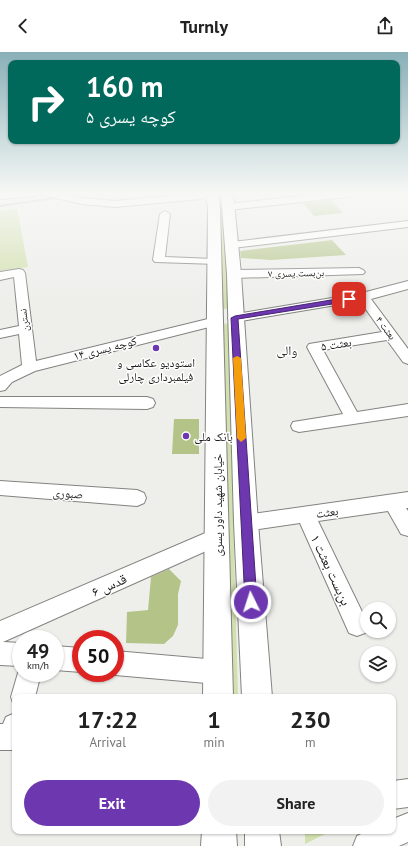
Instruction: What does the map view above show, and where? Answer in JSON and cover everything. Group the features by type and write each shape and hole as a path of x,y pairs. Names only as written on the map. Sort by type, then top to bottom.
{"main road":[{"name":"خیابان شهید داور یسری","path":"214,230 214,262 225,320 246,523 257,694"},
{"name":"خیابان شهید داور یسری","path":"218,694 217,537 225,320 234,274 231,230"},
{"path":"219,834 219,846"},
{"path":"262,834 263,846"}],"street":[{"path":"163,230 159,260 214,262"},
{"path":"232,245 357,230"},
{"name":"بن‌بست یسری ۷","path":"234,274 359,272"},
{"name":"نسترن","path":"0,276 19,273 30,366"},
{"name":"کوچه یسری ۱۴","path":"0,386 7,378 30,366 225,320 363,297 408,285"},
{"name":"بعثت ۴","path":"363,297 408,359"},
{"path":"0,334 25,329"},
{"name":"بعثت ۵","path":"353,418 314,347 391,335"},
{"path":"0,402 147,403"},
{"path":"299,426 408,410"},
{"name":"صبوری","path":"0,488 137,498"},
{"path":"401,502 408,528"},
{"name":"بعثت","path":"246,523 401,502"},
{"name":"بن‌بست بعثت ۱","path":"306,515 357,625"},
{"name":"قدس ۶","path":"0,632 217,537"},
{"path":"0,653 12,654"},
{"path":"124,664 218,672"},
{"path":"24,694 27,682"},
{"path":"0,737 12,738"},
{"path":"396,794 408,792"},
{"path":"396,833 408,827"},
{"path":"367,846 393,834"}],"green space":[{"path":"0,230 21,230 28,267 0,271"},
{"path":"220,230 225,230 228,305 226,309 222,306"},
{"path":"225,323 228,325 238,694 229,694 222,327"},
{"path":"305,834 325,834 305,844"}],"building":[{"path":"332,240 346,255 271,260 241,258 240,251"},
{"name":"بانک ملی","path":"174,419 199,419 199,454 172,454"},
{"path":"169,569 181,581 178,594 178,625 173,636 164,644 126,643 127,612 148,610 151,577"}],"slow traffic":[{"path":"237,358 241,438"}],"place":[{"name":"استودیو عکاسی و فیلمبرداری چارلی","path":"156,348"},
{"name":"بانک ملی","path":"186,436"}],"district":[{"name":"والی","path":"287,350"}],"route":[{"path":"251,602 235,318 349,299"}]}
